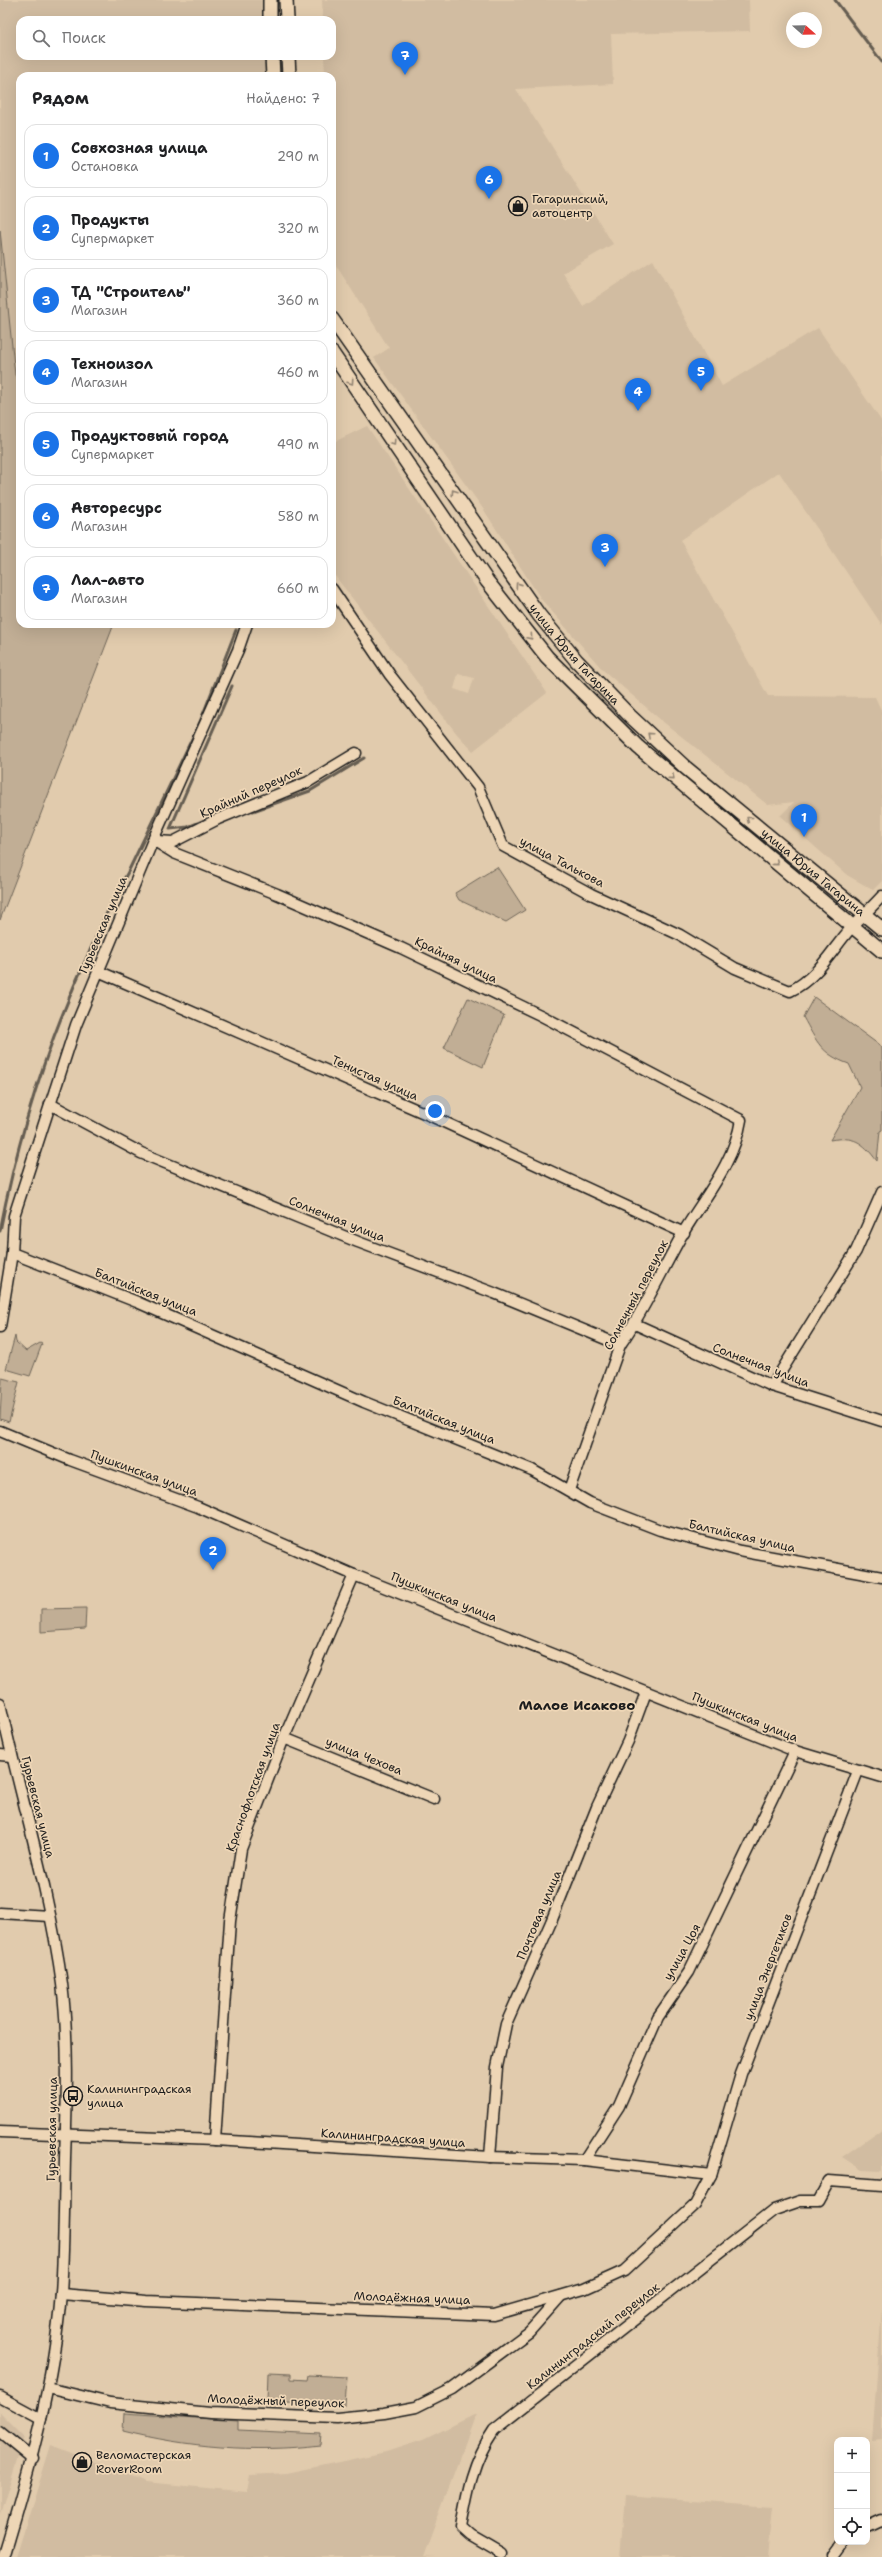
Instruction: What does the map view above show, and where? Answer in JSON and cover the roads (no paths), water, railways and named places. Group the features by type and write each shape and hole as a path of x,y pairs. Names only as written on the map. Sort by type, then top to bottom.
{"main road":[{"path":"270,0 270,16"},
{"path":"286,0 286,16"},
{"path":"272,60 273,72"},
{"path":"288,60 289,72"},
{"name":"улица Юрия Гагарина","path":"336,325 535,608 576,660 630,716 686,768 882,929"},
{"name":"улица Юрия Гагарина","path":"336,359 487,581 547,657 638,747 882,951"}],"street":[{"name":"улица Талькова","path":"336,595 390,675 478,787 503,846 591,894 680,935 735,968 790,990 803,985 819,969 852,927 882,896"},
{"name":"Гурьевская улица","path":"0,1327 5,1264 11,1249 14,1216 76,1025 153,840 238,650 246,628"},
{"name":"Крайний переулок","path":"153,840 173,842 218,819 308,782 356,753"},
{"name":"Крайняя улица","path":"153,840 174,853 277,894 401,948 547,1018 741,1120"},
{"name":"Тенистая улица","path":"98,971 431,1116 684,1232"},
{"name":"Солнечная улица","path":"50,1104 141,1153 358,1242 494,1292 620,1345"},
{"name":"Солнечный переулок","path":"569,1490 620,1345 634,1324 684,1232 718,1179 737,1140 741,1120"},
{"path":"772,1386 856,1251 882,1192"},
{"name":"Балтийская улица","path":"11,1249 137,1302 364,1402 532,1470 590,1503 660,1530 740,1551 882,1578"},
{"name":"Солнечная улица","path":"634,1324 772,1386 882,1421"},
{"name":"Пушкинская улица","path":"0,1431 70,1460 198,1507 354,1575 795,1751 882,1777"},
{"name":"Краснофлотская улица","path":"215,2140 230,1921 241,1849 284,1738 354,1575"},
{"name":"Почтовая улица","path":"490,2157 496,2067 506,2024 551,1922 597,1807 628,1742 646,1692"},
{"name":"Гурьевская улица","path":"0,1702 12,1756 38,1856 62,1984 67,2051 61,2294 48,2388 33,2459 3,2557"},
{"name":"улица Чехова","path":"284,1738 434,1799"},
{"name":"улица Цоя","path":"584,2160 619,2106 658,2017 689,1972 795,1751"},
{"path":"0,1756 12,1756"},
{"name":"улица Энергетиков","path":"711,2175 741,2074 858,1771"},
{"path":"0,1913 49,1916"},
{"name":"Калининградская улица","path":"0,2132 66,2136 215,2140 490,2157 584,2160 711,2175"},
{"name":"Молодёжная улица","path":"61,2294 146,2301 494,2315 584,2290 624,2271 695,2205 711,2175"},
{"name":"Калининградский переулок","path":"501,2554 470,2536 461,2528 470,2476 486,2441 494,2430 774,2210 800,2201 818,2202 829,2181 882,2185"},
{"name":"Молодёжный переулок","path":"48,2388 110,2403 210,2413 337,2418 409,2408 452,2389 465,2380 529,2332 561,2296"},
{"path":"0,2397 41,2419"},
{"path":"0,2432 33,2459"},
{"path":"870,2526 882,2520"},
{"path":"832,2557 841,2545"}],"waterway":[{"path":"835,0 882,62"},
{"path":"0,1231 16,1158 26,1121 62,1015 76,980 105,917 200,722 236,630"},
{"path":"205,820 188,827 170,829 232,686"},
{"path":"253,811 310,791 364,758"}],"place":[{"name":"Лал-авто","path":"405,75"},
{"name":"Авторесурс","path":"489,199"},
{"name":"Гагаринский, автоцентр","path":"518,206"},
{"name":"Продуктовый город","path":"701,391"},
{"name":"Техноизол","path":"638,411"},
{"name":"ТД \"Строитель\"","path":"605,567"},
{"name":"Совхозная улица","path":"804,837"},
{"name":"Продукты","path":"213,1570"},
{"name":"Калининградская улица","path":"73,2096"},
{"name":"Веломастерская RoverRoom","path":"82,2462"}],"district":[{"name":"Малое Исаково","path":"577,1705"}]}
